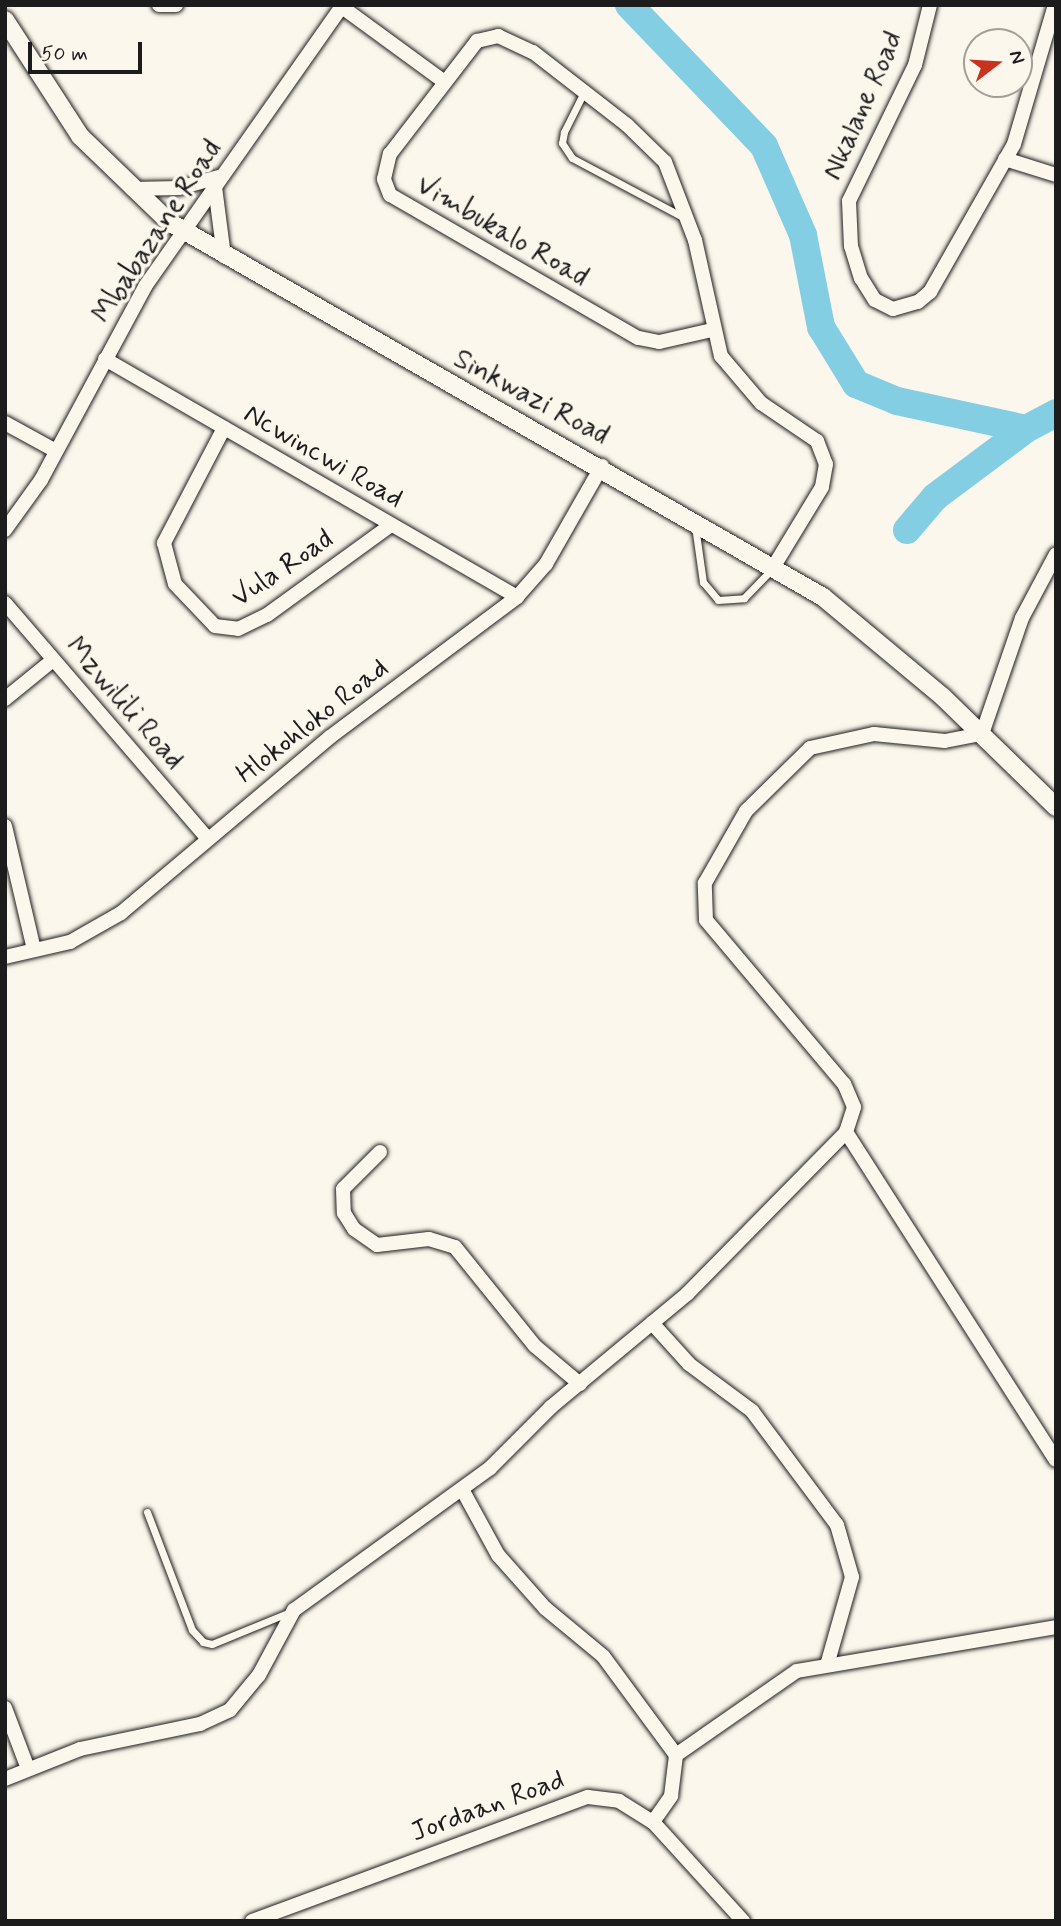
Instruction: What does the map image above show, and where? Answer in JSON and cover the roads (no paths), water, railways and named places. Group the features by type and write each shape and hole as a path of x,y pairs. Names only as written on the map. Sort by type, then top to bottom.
{"street":[{"path":"159,5 176,5"},
{"name":"Nkalane Road","path":"930,5 915,65 855,183 848,221 861,278 875,300 893,309 918,302 948,263 1006,159"},
{"path":"1055,5 1028,108 1006,159 1056,175"},
{"path":"342,6 443,81"},
{"name":"Mbabazane Road","path":"5,530 56,451 105,359 182,230 342,6"},
{"name":"Sinkwazi Road","path":"5,20 59,108 132,189 182,230 602,466 823,597 856,622 982,734 1056,807"},
{"name":"Vimbukalo Road","path":"712,330 659,342 638,338 390,195 384,179 390,154 443,81 477,41 498,36 533,52 665,162 687,219 712,330 721,356 746,389 817,441 827,464 822,487 774,566"},
{"path":"132,189 179,188 218,182 224,256"},
{"name":"Ncwincwi Road","path":"105,359 517,597"},
{"path":"5,424 56,451"},
{"name":"Vula Road","path":"224,428 164,543 175,584 215,626 239,629 267,615 391,525"},
{"name":"Hlokohloko Road","path":"5,957 98,929 206,837 517,597 547,564 602,466"},
{"path":"5,1779 126,1736 200,1724 230,1710 259,1675 294,1610 463,1491 580,1384 652,1323 846,1132 854,1117 844,1084 706,920 705,883 746,811 810,748 874,734 945,741 982,734 1022,618 1056,554"},
{"name":"Mzwilili Road","path":"5,603 206,837"},
{"path":"5,699 54,660"},
{"path":"5,826 34,950"},
{"path":"846,1132 1056,1460"},
{"path":"380,1152 343,1189 344,1213 354,1229 377,1245 429,1239 455,1247 535,1346 580,1384"},
{"path":"652,1323 690,1364 752,1411 836,1525 852,1577 828,1662"},
{"path":"463,1491 498,1555 545,1608 603,1656 676,1755 671,1797 653,1822"},
{"path":"676,1755 763,1690 828,1662 949,1649 1056,1627"},
{"path":"5,1708 28,1769"},
{"name":"Jordaan Road","path":"252,1921 588,1797 619,1801 653,1822 743,1921"}],"lane":[{"path":"584,92 564,132 562,143 572,158 687,219"},
{"path":"695,522 703,582 718,600 744,598 774,566"},
{"path":"147,1512 192,1630 203,1642 212,1644 294,1610"}],"waterway":[{"path":"629,5 764,146 803,235 821,327 856,384 897,401 1026,429 1056,413"},
{"path":"907,530 935,497 1026,429"}]}
